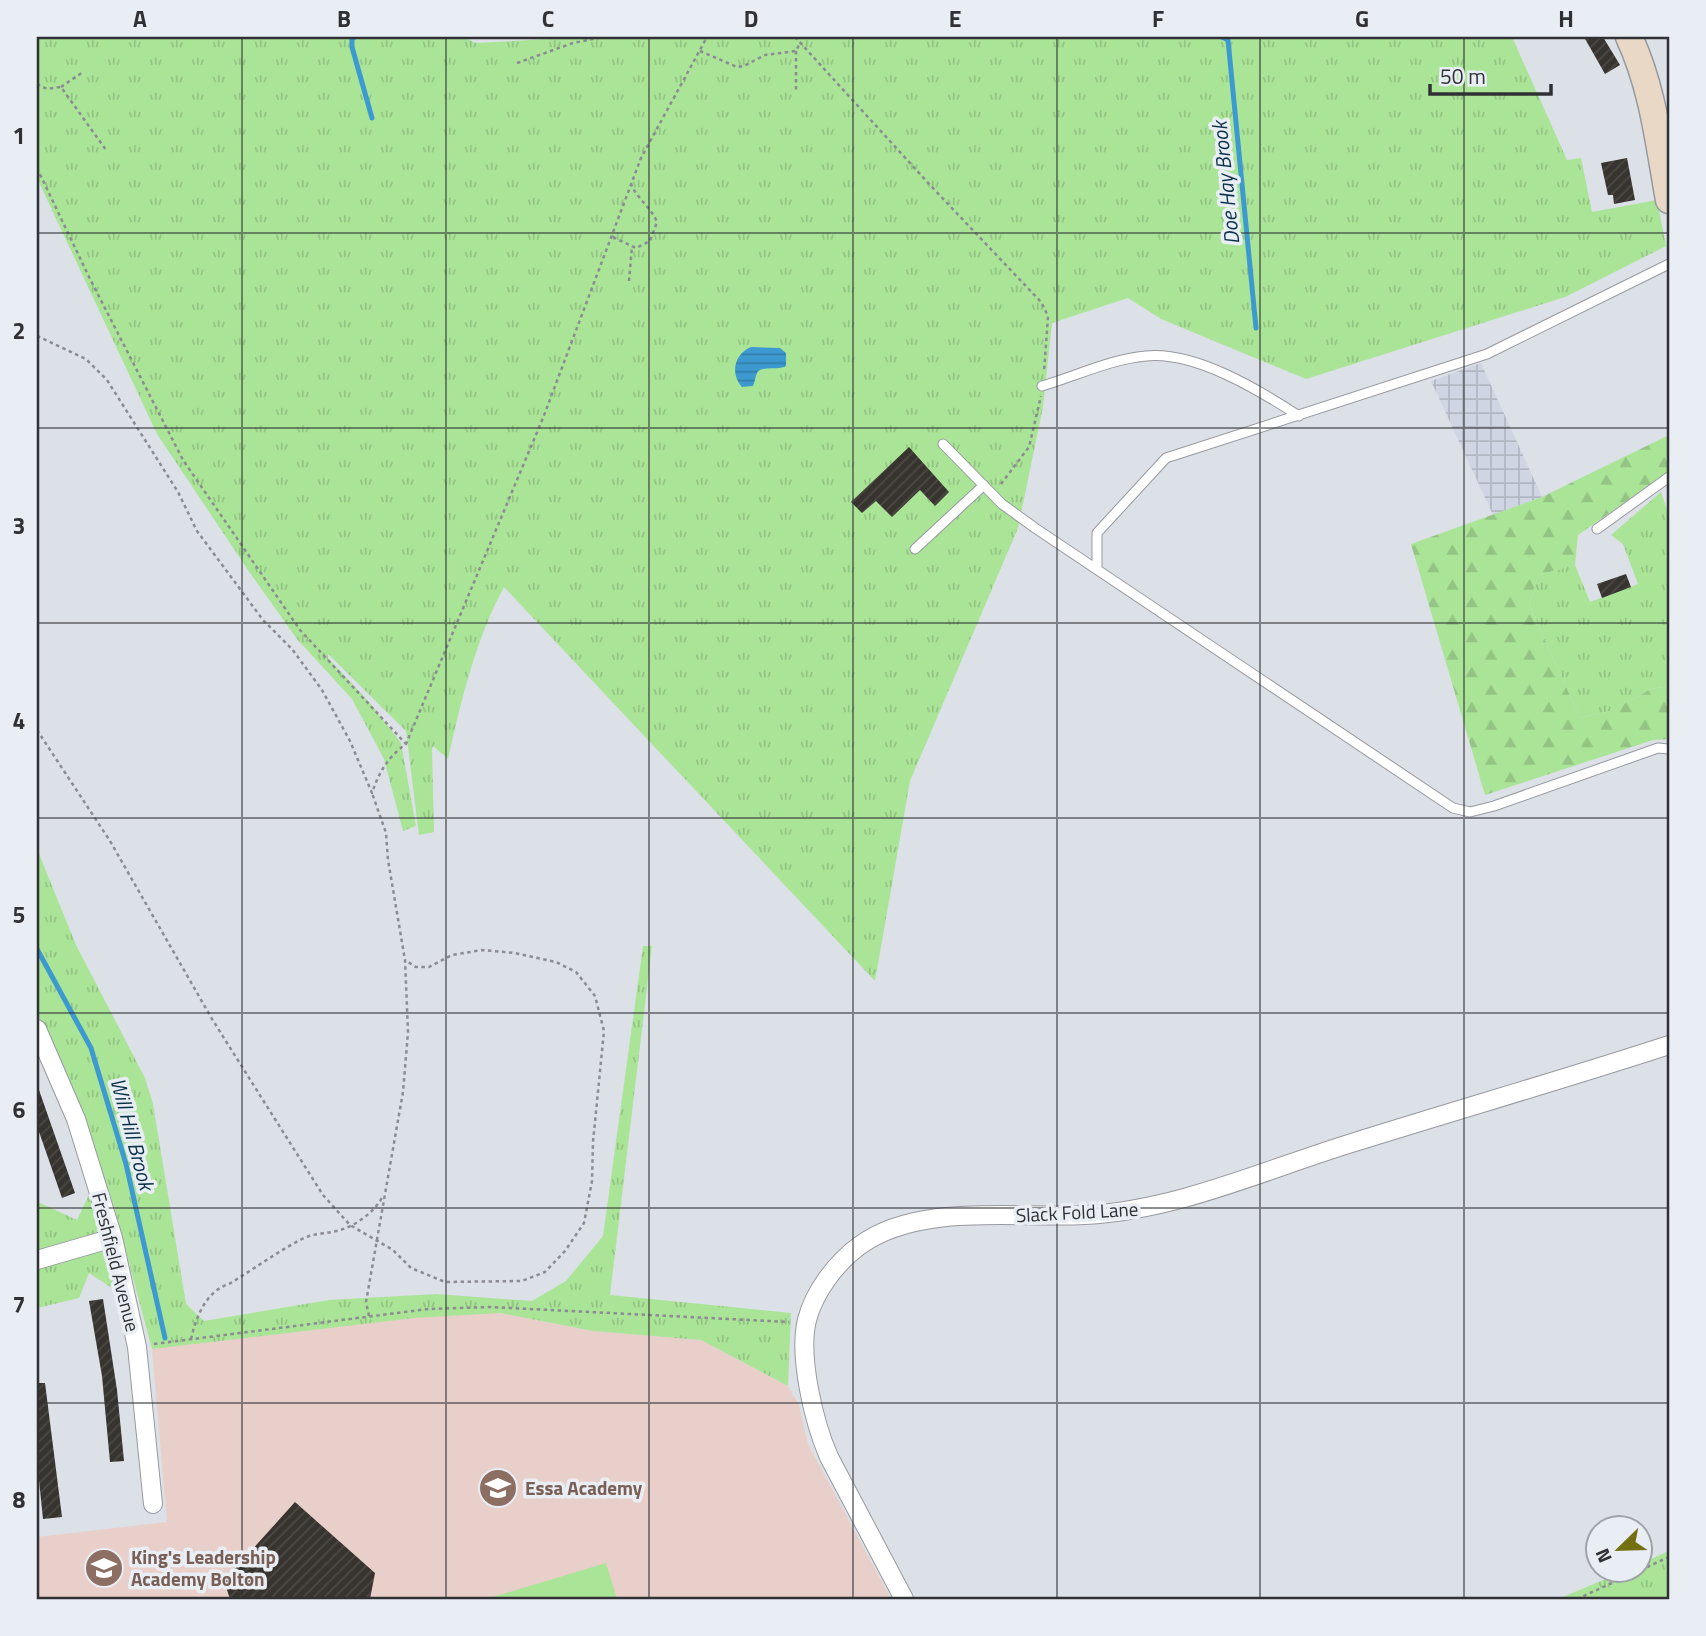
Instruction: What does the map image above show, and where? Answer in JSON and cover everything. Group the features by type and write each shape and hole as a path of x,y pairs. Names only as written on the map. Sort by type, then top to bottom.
{"main road":[{"path":"1629,37 1640,60 1647,87 1669,200"}],"street":[{"name":"Freshfield Avenue","path":"37,1029 76,1119 113,1238 137,1347 153,1504"},
{"name":"Slack Fold Lane","path":"904,1599 818,1433 806,1357 806,1323 820,1290 843,1260 873,1237 907,1224 964,1216 1084,1215 1151,1208 1353,1142 1669,1045"},
{"path":"37,1260 113,1238"}],"lane":[{"path":"1097,569 1097,533 1166,458 1487,354 1669,264"},
{"path":"1042,386 1126,360 1147,356 1164,357 1208,368 1236,379 1299,416"},
{"path":"943,444 1002,504 1024,520 1453,808 1470,812 1494,806 1658,748 1669,748"},
{"path":"1597,529 1669,477"},
{"path":"915,549 984,485"}],"path":[{"path":"517,63 573,43 603,37"},
{"path":"372,793 391,754 406,744 543,418 641,158 708,37"},
{"path":"795,37 1041,302 1048,316 1042,386 1029,447 993,494"},
{"path":"796,91 796,51 800,43"},
{"path":"700,51 737,67 765,55 796,51"},
{"path":"37,84 47,89 61,87 83,72"},
{"path":"61,87 106,150"},
{"path":"37,168 90,279 183,460 300,630 406,744"},
{"path":"612,236 636,248 650,241 657,222 631,184"},
{"path":"629,281 632,246"},
{"path":"37,336 86,359 107,380 178,492 197,531 263,620 292,649 322,690 350,741 386,833 405,960 408,1032 403,1092 366,1302 369,1316"},
{"path":"37,730 110,841 212,1019 266,1105 323,1195 350,1225 393,1250 411,1268 445,1282 522,1281 545,1272 565,1251 584,1223 592,1181 593,1142 604,1031 595,996 576,972 556,962 515,953 482,950 452,955 429,967 415,967 405,960"},
{"path":"191,1340 207,1299 217,1288 229,1284 306,1237 324,1231 336,1232 368,1215 382,1200 386,1190"},
{"path":"137,1347 428,1309 490,1307 806,1323"},
{"path":"1577,1599 1669,1557"}],"shaded area":[{"path":"1481,363 1542,497 1493,515 1431,381"},
{"name":"Essa Academy","path":"457,1313 500,1313 593,1331 701,1340 788,1386 799,1405 808,1444 891,1599 37,1599 37,1537 167,1522 152,1349 282,1330"}],"green space":[{"path":"37,37 462,37 476,43 586,37 1512,37 1567,160 1581,158 1592,212 1657,200 1666,246 1565,297 1306,379 1161,319 1128,298 1052,323 1043,407 1018,528 910,781 875,981 504,587 477,649 448,759 433,746 432,749 434,832 419,835 406,731 328,654 328,658 370,703 401,743 416,826 403,831 384,759 352,699 297,639 157,434 37,178"},
{"path":"1669,435 1669,471 1578,535 1575,565 1538,575 1529,604 1580,718 1614,710 1651,689 1669,686 1669,739 1653,740 1485,795 1411,544 1542,497"},
{"path":"1661,492 1669,516 1669,686 1651,689 1614,710 1580,718 1529,604 1538,575 1575,565 1590,602 1638,584 1623,544 1611,535"},
{"path":"37,849 76,945 145,1078 153,1104 186,1304 204,1321 329,1300 436,1294 532,1301 566,1281 603,1236 643,946 652,946 610,1295 791,1313 788,1386 701,1340 593,1331 500,1313 414,1318 152,1349 114,1207 66,1073 37,1013"},
{"path":"95,1182 126,1297 89,1273 79,1298 37,1308 37,1204 77,1220"},
{"path":"1669,1551 1669,1599 1558,1599 1594,1584 1654,1584 1654,1558"},
{"path":"606,1563 617,1599 486,1599"}],"water":[{"path":"751,347 780,348 786,353 786,366 759,371 753,386 742,387 736,376 736,365 741,354"}],"building":[{"path":"1584,37 1603,37 1620,65 1605,74"},
{"path":"1627,158 1635,200 1614,204 1613,195 1608,195 1601,163"},
{"path":"909,447 949,492 935,506 920,490 892,517 876,501 862,513 851,502"},
{"path":"1626,574 1631,587 1602,598 1597,584"},
{"path":"37,1090 75,1193 62,1198 37,1126"},
{"path":"103,1299 117,1390 124,1461 110,1462 102,1376 89,1301"},
{"path":"37,1383 45,1383 62,1517 43,1519 37,1461"},
{"path":"295,1502 375,1573 370,1599 230,1599 224,1581"}],"waterway":[{"path":"355,37 352,39 352,47 372,118"},
{"name":"Doe Hay Brook","path":"1222,37 1228,40 1256,328"},
{"name":"Will Hill Brook","path":"37,949 91,1048 126,1164 165,1338"}],"place":[{"name":"Essa Academy","path":"498,1488"},
{"name":"King's Leadership Academy Bolton","path":"104,1568"}]}
